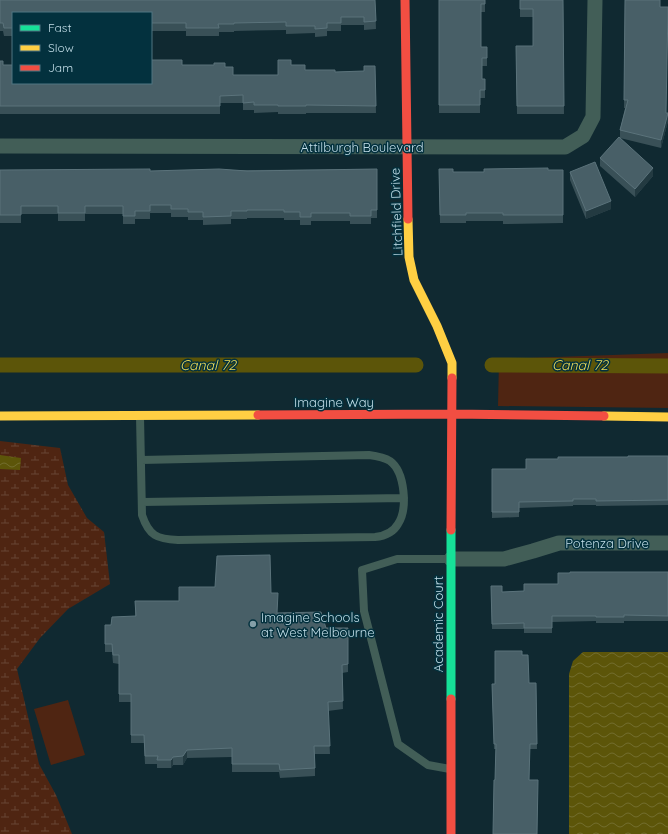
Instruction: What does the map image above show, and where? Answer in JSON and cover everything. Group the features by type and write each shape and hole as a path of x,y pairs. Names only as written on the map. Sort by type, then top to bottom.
{"street":[{"name":"Litchfield Drive","path":"405,0 409,257 414,280 437,326 452,363 453,414"},
{"name":"Attilburgh Boulevard","path":"0,146 565,147 583,136 593,117 595,0"},
{"name":"Imagine Way","path":"0,416 453,414 668,417"},
{"name":"Academic Court","path":"451,834 451,559 453,414"},
{"name":"Potenza Drive","path":"451,559 504,559 533,552 559,543 668,542"}],"lane":[{"path":"140,416 142,515 149,530 156,537 178,540 375,537 384,536 390,533 399,524 402,517 404,498 401,475 390,461 381,457 369,455 141,460"},
{"path":"142,502 404,498"},
{"path":"451,559 397,559 362,570 364,611 398,744 428,765 451,769"}],"green space":[{"path":"668,353 668,408 498,406 499,359"},
{"path":"0,441 60,448 68,485 87,518 104,532 110,584 68,609 40,638 17,669 39,764 56,795 72,834 0,834"},
{"path":"68,700 85,755 51,765 34,709"}],"water":[{"path":"0,455 21,458 20,470 0,469"},
{"path":"583,652 668,652 668,834 569,834 569,674 573,661"}],"building":[{"path":"0,0 375,0 376,21 364,22 364,17 341,17 341,23 327,23 327,28 315,29 315,26 286,26 286,22 234,23 218,24 219,28 186,28 186,23 152,23 152,12 12,12 12,28 4,28 3,23 0,23"},
{"path":"439,0 485,0 485,4 481,4 481,47 487,47 487,58 482,58 482,79 485,79 485,90 480,90 480,105 439,105"},
{"path":"520,0 563,0 564,106 517,106 516,46 533,46 533,9 520,9"},
{"path":"625,0 660,0 660,7 668,7 666,113 668,113 661,140 620,130 628,100 624,100"},
{"path":"152,60 182,60 182,65 214,65 214,63 225,63 225,67 233,67 233,75 278,75 278,60 291,60 291,65 305,65 305,70 335,70 335,72 364,71 364,66 375,66 376,106 254,105 254,102 243,103 243,95 220,96 220,106 0,106 0,61 3,61 3,65 12,65 12,84 152,84"},
{"path":"619,137 653,168 635,189 600,158"},
{"path":"595,162 611,201 586,211 570,172"},
{"path":"548,168 548,170 563,170 563,215 503,215 503,213 466,213 466,215 440,215 439,169 453,169 453,172 484,172 484,169"},
{"path":"150,169 150,171 219,169 247,171 377,169 377,210 371,210 371,216 350,216 350,213 311,213 311,217 300,217 300,212 284,212 284,210 247,210 231,211 231,216 203,217 203,212 188,212 188,209 171,209 171,205 150,205 150,211 135,211 135,216 123,216 123,206 85,206 85,213 58,213 58,206 21,206 21,215 0,215 0,170"},
{"path":"668,456 668,500 596,501 596,499 573,499 573,501 519,502 519,512 492,512 492,469 526,469 526,459"},
{"path":"270,555 271,593 278,593 277,613 321,612 326,628 348,628 348,664 342,665 343,701 328,702 330,746 314,746 315,768 280,770 279,764 232,764 232,748 187,750 183,756 173,757 171,760 157,760 158,756 145,756 144,735 131,735 131,694 119,694 119,655 113,655 112,644 105,644 105,625 111,625 112,617 136,616 135,601 179,601 179,587 215,587 217,556"},
{"path":"668,572 668,616 552,616 552,628 524,628 524,623 492,624 491,586 502,586 502,592 524,591 524,584 558,584 558,573"},
{"path":"495,651 522,651 522,655 528,655 529,683 536,683 537,744 530,744 529,780 538,780 537,834 493,834 496,744 494,744 492,684 495,684"}],"waterway":[{"name":"Canal 72","path":"0,365 416,365"},
{"name":"Canal 72","path":"492,365 668,366"}],"traffic: fast":[{"path":"451,530 451,699"}],"traffic: slow":[{"path":"408,219 409,257 414,280 437,326 452,363 452,378"},
{"path":"0,416 258,415"},
{"path":"604,416 668,417"}],"traffic: jam":[{"path":"405,0 408,219"},
{"path":"451,530 452,378"},
{"path":"258,415 453,414 604,416"},
{"path":"451,699 451,834"}],"place":[{"name":"Imagine Schools at West Melbourne","path":"253,624"}]}
